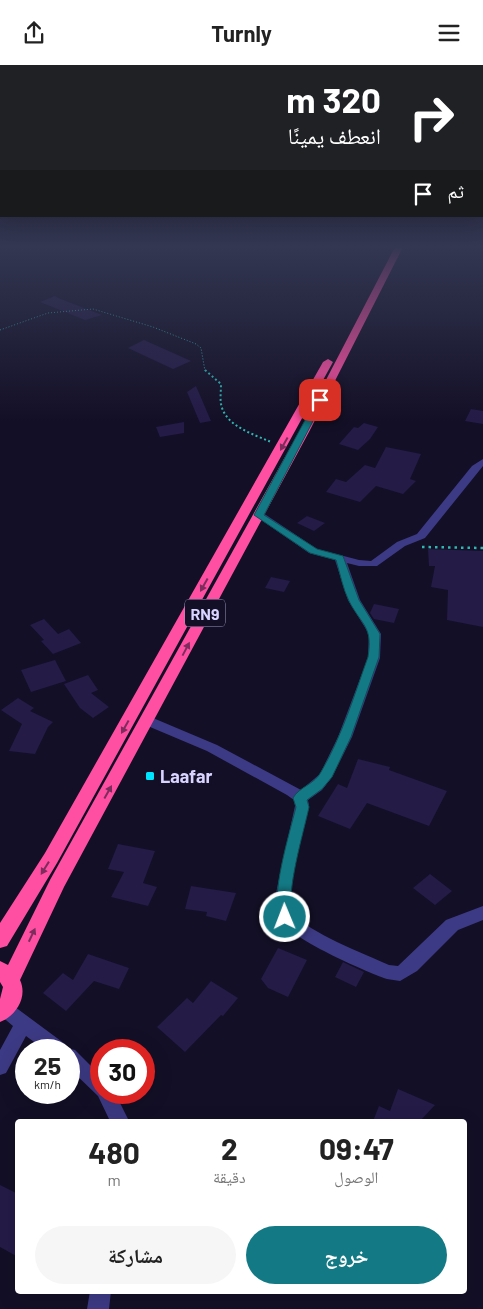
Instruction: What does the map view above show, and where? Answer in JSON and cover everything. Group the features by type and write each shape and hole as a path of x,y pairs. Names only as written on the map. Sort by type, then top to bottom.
{"highway":[{"name":"RN9","path":"0,940 56,850 282,447 359,305"},
{"name":"RN9","path":"3,1011 13,994 5,975 148,721 259,515 362,319 367,305"}],"street":[{"path":"259,515 313,551 359,563 373,564 398,546 421,536 475,468 483,462"},
{"path":"300,798 318,786 325,777 345,737 374,657 375,634 354,600 340,558"},
{"path":"148,721 212,748 292,791 300,798 302,807 288,867 283,909 285,917 294,925 379,968 400,974 411,966 452,925 483,913"},
{"path":"3,1011 24,1023 45,1039"},
{"path":"0,1067 24,1023"},
{"path":"80,1067 90,1077"},
{"path":"112,1104 119,1119"},
{"path":"98,1309 100,1294"}],"path":[{"path":"0,330 48,313 94,309 153,327 196,344 202,347 205,371 221,384 221,404 226,417 241,427 282,447"},
{"path":"398,546 483,548"}],"building":[{"path":"48,305 76,305 102,315 85,320"},
{"path":"144,340 191,361 173,369 128,348"},
{"path":"196,386 211,421 200,423 187,392"},
{"path":"471,409 483,411 483,424 465,421"},
{"path":"184,422 184,433 160,437 156,427"},
{"path":"364,423 378,427 370,439 358,450 339,444 354,427 358,428"},
{"path":"386,447 421,454 410,479 416,481 403,494 376,486 360,502 326,492 336,479 346,482 365,465 375,468"},
{"path":"307,516 325,523 314,531 297,523"},
{"path":"428,549 483,551 483,627 447,620 448,590 431,587 435,566 429,566"},
{"path":"271,577 290,581 284,592 265,588"},
{"path":"374,604 399,609 394,623 374,619 370,613"},
{"path":"44,619 58,634 69,629 81,643 53,654 41,641 44,640 30,625"},
{"path":"55,660 66,681 31,692 21,670"},
{"path":"88,675 98,690 91,693 109,707 93,718 80,708 64,684"},
{"path":"18,698 34,708 30,711 53,722 48,727 35,754 9,751 22,724 1,710"},
{"path":"358,759 390,767 389,770 447,791 429,826 367,803 350,829 318,816 338,784 347,788"},
{"path":"118,844 155,851 143,883 157,887 148,906 111,897 124,872 108,869"},
{"path":"430,874 452,891 435,905 413,888"},
{"path":"191,886 236,893 226,921 206,916 207,912 185,909"},
{"path":"278,948 307,960 288,997 268,988 261,979"},
{"path":"88,954 129,968 119,989 94,981 66,1011 43,993 63,973 73,980"},
{"path":"343,962 364,972 356,987 335,977"},
{"path":"211,981 238,998 223,1016 221,1015 185,1052 157,1027 187,998 193,1003"},
{"path":"398,1089 435,1105 422,1119 374,1119 379,1106 390,1111"},
{"path":"0,1185 15,1192 15,1255 0,1247"}],"place":[{"name":"Laafar","path":"150,776"}],"route":[{"path":"285,917 283,909 285,888 302,807 300,798 318,786 325,777 345,737 374,657 376,645 375,634 370,623 359,610 348,586 340,558 313,551 259,515 320,400"}]}
